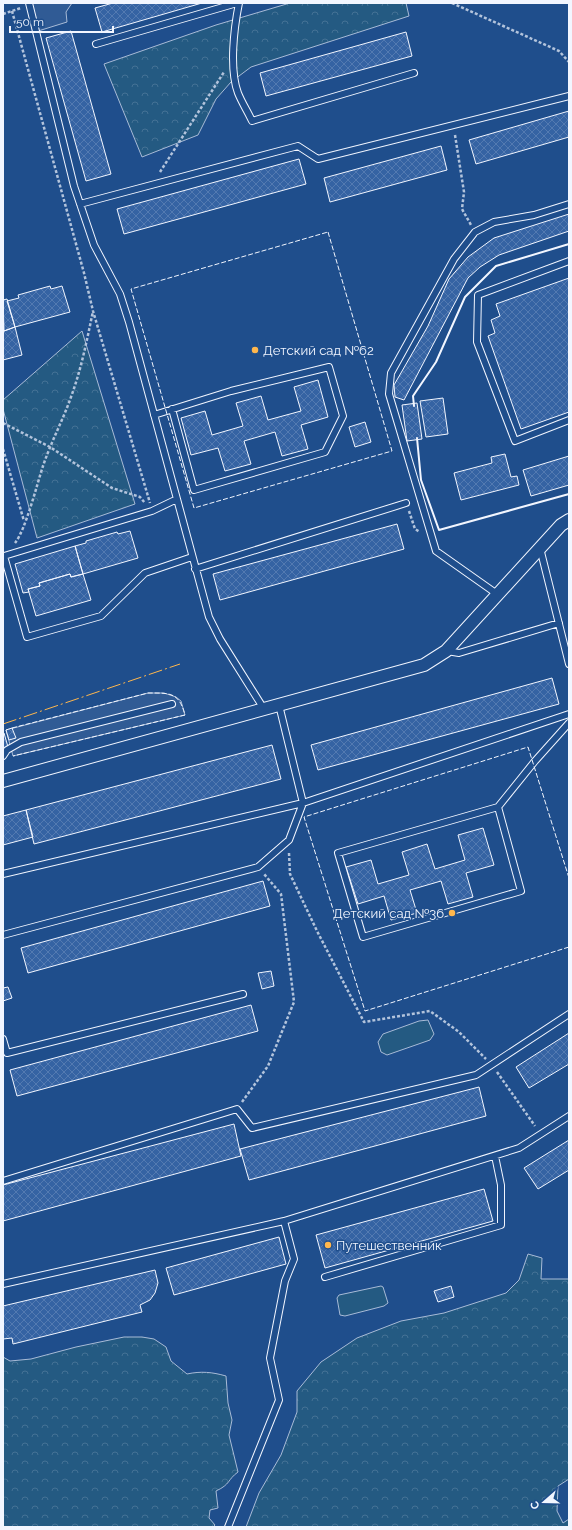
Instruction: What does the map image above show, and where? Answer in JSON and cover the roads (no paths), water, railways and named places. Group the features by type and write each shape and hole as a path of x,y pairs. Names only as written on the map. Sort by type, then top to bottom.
{"street":[{"path":"3,781 424,665 446,651 496,594 561,525 569,520"}],"lane":[{"path":"29,3 74,186 94,245 120,294 209,617 220,640 264,709"},
{"path":"96,44 238,3 234,27 233,58 238,92 252,121 414,73"},
{"path":"80,204 298,146 318,159 569,96"},
{"path":"496,594 436,551 389,394 391,373 454,259 475,232 494,222 534,214 569,204"},
{"path":"569,260 478,296 477,342 515,441 569,420"},
{"path":"154,415 232,391 329,367 343,416 325,452 194,490 172,410"},
{"path":"177,499 152,511 4,556 27,637 101,616 145,573 192,557"},
{"path":"195,569 406,502"},
{"path":"540,548 569,664"},
{"path":"446,651 459,653 559,623"},
{"path":"3,756 7,750 21,742 172,704"},
{"path":"3,935 258,867 289,840 303,803 279,705"},
{"path":"3,874 303,803 569,714"},
{"path":"498,808 521,891 363,937 338,853 498,808 535,761 569,723"},
{"path":"3,1038 7,1052 243,994"},
{"path":"3,1181 237,1109 252,1128 476,1075 569,1014"},
{"path":"3,1284 284,1221 519,1148 569,1116"},
{"path":"325,1277 501,1225 501,1185 495,1156"},
{"path":"228,1527 279,1400 270,1358 285,1281 294,1260 284,1221"}],"place":[{"name":"Детский сад №62","path":"255,350"},
{"name":"Детский сад №36","path":"452,913"},
{"name":"Путешественник","path":"328,1245"}]}
